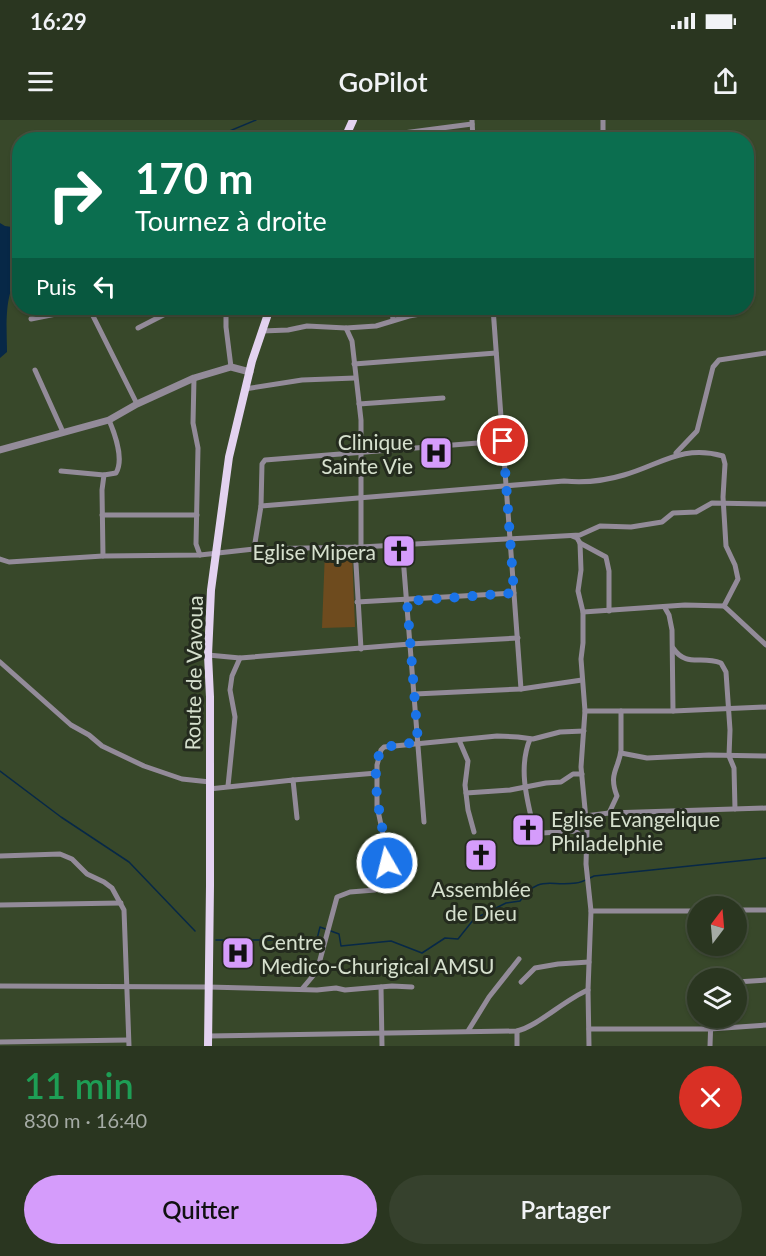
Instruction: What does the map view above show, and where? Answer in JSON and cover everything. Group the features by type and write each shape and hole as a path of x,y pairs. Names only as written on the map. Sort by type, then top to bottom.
{"main road":[{"name":"Route de Vavoua","path":"208,1046 210,697 208,655 211,590 229,457 245,389 268,315"}],"street":[{"path":"407,132 472,122"},
{"path":"31,319 51,315"},
{"path":"92,315 137,404"},
{"path":"138,328 163,315"},
{"path":"226,315 231,367"},
{"path":"393,315 393,320"},
{"path":"262,331 288,330 307,326 346,328 376,326 417,315"},
{"path":"493,315 521,689"},
{"path":"346,328 351,336 362,453 357,602 361,649"},
{"path":"354,364 496,353"},
{"path":"675,454 697,430 713,367 719,360 766,353"},
{"path":"0,450 109,420 137,404 194,378 231,367 250,372"},
{"path":"34,370 63,432"},
{"path":"194,378 193,423 198,448 196,544 200,555"},
{"path":"245,389 302,380 355,378"},
{"path":"359,404 443,398"},
{"path":"61,471 104,475 116,473 119,468 118,447 109,420"},
{"path":"254,549 261,506 262,464 265,460 503,441"},
{"path":"261,506 564,481 584,483 625,475 685,452 723,456 726,546 735,565 738,579 724,606"},
{"path":"103,556 104,475"},
{"path":"0,561 103,556 200,555 254,549 358,547 585,534 600,526 631,527 662,522 673,513 696,512 712,503 766,504"},
{"path":"102,515 197,515"},
{"path":"568,535 577,538 580,543 606,557 609,571 609,611"},
{"path":"580,543 581,570 578,591 583,612 581,659 585,711 582,774 591,911 588,1046"},
{"path":"402,544 424,822"},
{"path":"357,602 407,601 514,593"},
{"path":"583,612 685,605 724,606 766,645"},
{"path":"664,608 670,622 673,648 673,711"},
{"path":"208,655 240,658 518,638"},
{"path":"673,648 679,657 685,660 710,659 721,663 726,672 729,756 734,768 735,809"},
{"path":"228,786 235,717 230,690 232,676 240,658"},
{"path":"0,662 71,725 89,735 102,746 144,766 188,781 228,786 377,773"},
{"path":"415,694 521,689 582,680"},
{"path":"585,711 673,711 766,707"},
{"path":"609,813 617,796 613,782 621,753 621,711"},
{"path":"302,988 317,971 337,897 350,892 375,890 379,887 386,870 387,853 377,806 377,773 381,750 384,747 497,736 518,736 530,739 560,732 584,731"},
{"path":"530,739 524,754 525,788 534,829 542,833 575,831 583,840 587,856"},
{"path":"459,740 468,761 466,793 474,832"},
{"path":"621,753 647,758 766,756"},
{"path":"466,793 525,788 561,782 573,774 582,774"},
{"path":"293,780 297,818"},
{"path":"585,816 609,813 766,808"},
{"path":"0,856 60,854 67,856 87,874 112,888 124,910 128,1043 0,1042"},
{"path":"0,905 121,903"},
{"path":"747,910 766,910"},
{"path":"591,911 687,911"},
{"path":"468,1031 489,997 519,959"},
{"path":"521,982 535,968 589,962"},
{"path":"747,982 766,981"},
{"path":"0,986 302,988 317,990 412,987"},
{"path":"381,987 382,1046"},
{"path":"208,1035 517,1031 527,1028 572,997 588,990"},
{"path":"589,1029 710,1029 766,1025"},
{"path":"710,1029 710,1046"},
{"path":"517,1031 517,1046"}],"shaded area":[{"path":"325,551 352,552 355,627 322,628"}],"water":[{"path":"0,223 12,227 12,289 7,312 7,352 0,358"}],"waterway":[{"path":"227,132 256,120"},
{"path":"0,771 61,817 129,862 195,931"},
{"path":"216,940 310,940 316,943 320,927 339,934 341,946 391,941 422,953 445,938 458,939 474,919 506,903 520,901 539,884 578,883 594,876 766,858"}],"place":[{"name":"Clinique Sainte Vie","path":"436,453"},
{"name":"Eglise Mipera","path":"399,551"},
{"name":"Eglise Evangelique Philadelphie","path":"528,830"},
{"name":"Assemblée de Dieu","path":"481,855"},
{"name":"Centre Medico-Churigical AMSU","path":"238,953"}],"route":[{"path":"387,863 377,806 377,778 381,750 384,747 418,742 407,601 514,593 503,441"}]}
